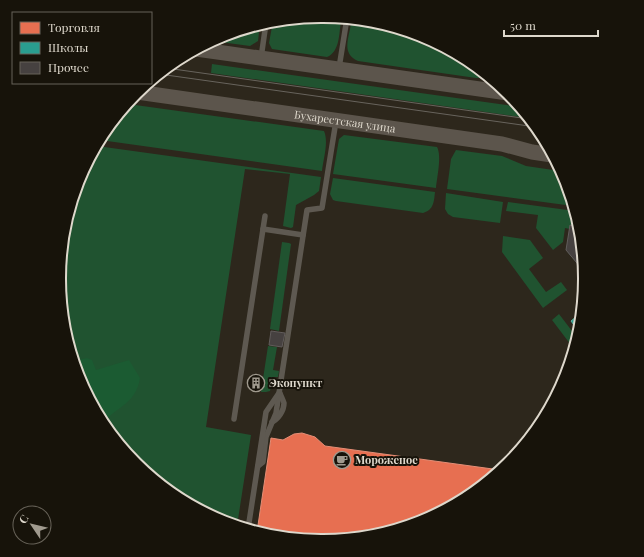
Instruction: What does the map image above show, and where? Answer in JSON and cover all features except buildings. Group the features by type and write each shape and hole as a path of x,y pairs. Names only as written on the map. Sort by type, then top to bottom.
{"street":[{"path":"206,50 339,70 489,85"},
{"name":"Бухарестская улица","path":"146,93 502,144 545,154"}],"lane":[{"path":"339,70 346,24"},
{"path":"261,58 265,30"},
{"path":"258,466 263,462 266,437 276,413 307,210 322,208 336,120"},
{"path":"234,419 265,216"},
{"path":"262,228 303,235"},
{"path":"249,523 266,412 279,393"}],"green space":[{"path":"322,23 341,24 337,47 331,55 327,57 272,49 269,43 272,28 289,25"},
{"path":"351,25 388,32 420,42 435,49 450,57 480,78 358,61 349,54 347,45"},
{"path":"259,31 258,41 250,46 223,42"},
{"path":"212,64 510,106 520,117 211,73"},
{"path":"135,105 324,131 326,146 322,171 107,141 119,123"},
{"path":"344,135 437,147 439,161 436,188 333,174 339,139"},
{"path":"104,147 321,177 319,191 296,205 293,227 291,228 283,226 290,174 245,169 206,427 251,435 238,519 224,515 194,500 154,471 119,434 93,392 75,345 71,328 66,278 71,229 75,212 93,165"},
{"path":"456,150 502,156 526,166 553,170 567,205 447,189 451,159"},
{"path":"333,178 435,192 434,202 427,212 423,213 336,201 333,200 330,194"},
{"path":"446,193 503,202 500,223 453,217 448,214 445,209"},
{"path":"508,202 568,210 573,229 577,263 566,250 570,229 565,228 563,242 553,250 536,228 538,215 506,211"},
{"path":"503,236 530,240 543,258 529,269 546,292 561,282 567,290 543,308 502,252"},
{"path":"282,242 291,244 279,331 270,329"},
{"path":"559,314 572,331 569,343 552,320"},
{"path":"268,346 277,347 273,370 279,371 278,377 273,377 270,391 261,392"},
{"path":"87,358 92,360 96,370 129,360 140,378 138,387 130,399 108,417 93,392 80,360"}],"tram line":[{"path":"175,69 521,118"},
{"path":"167,75 527,126"}],"place":[{"name":"Экопункт","path":"256,383"},
{"name":"Мороженое","path":"342,460"}]}
